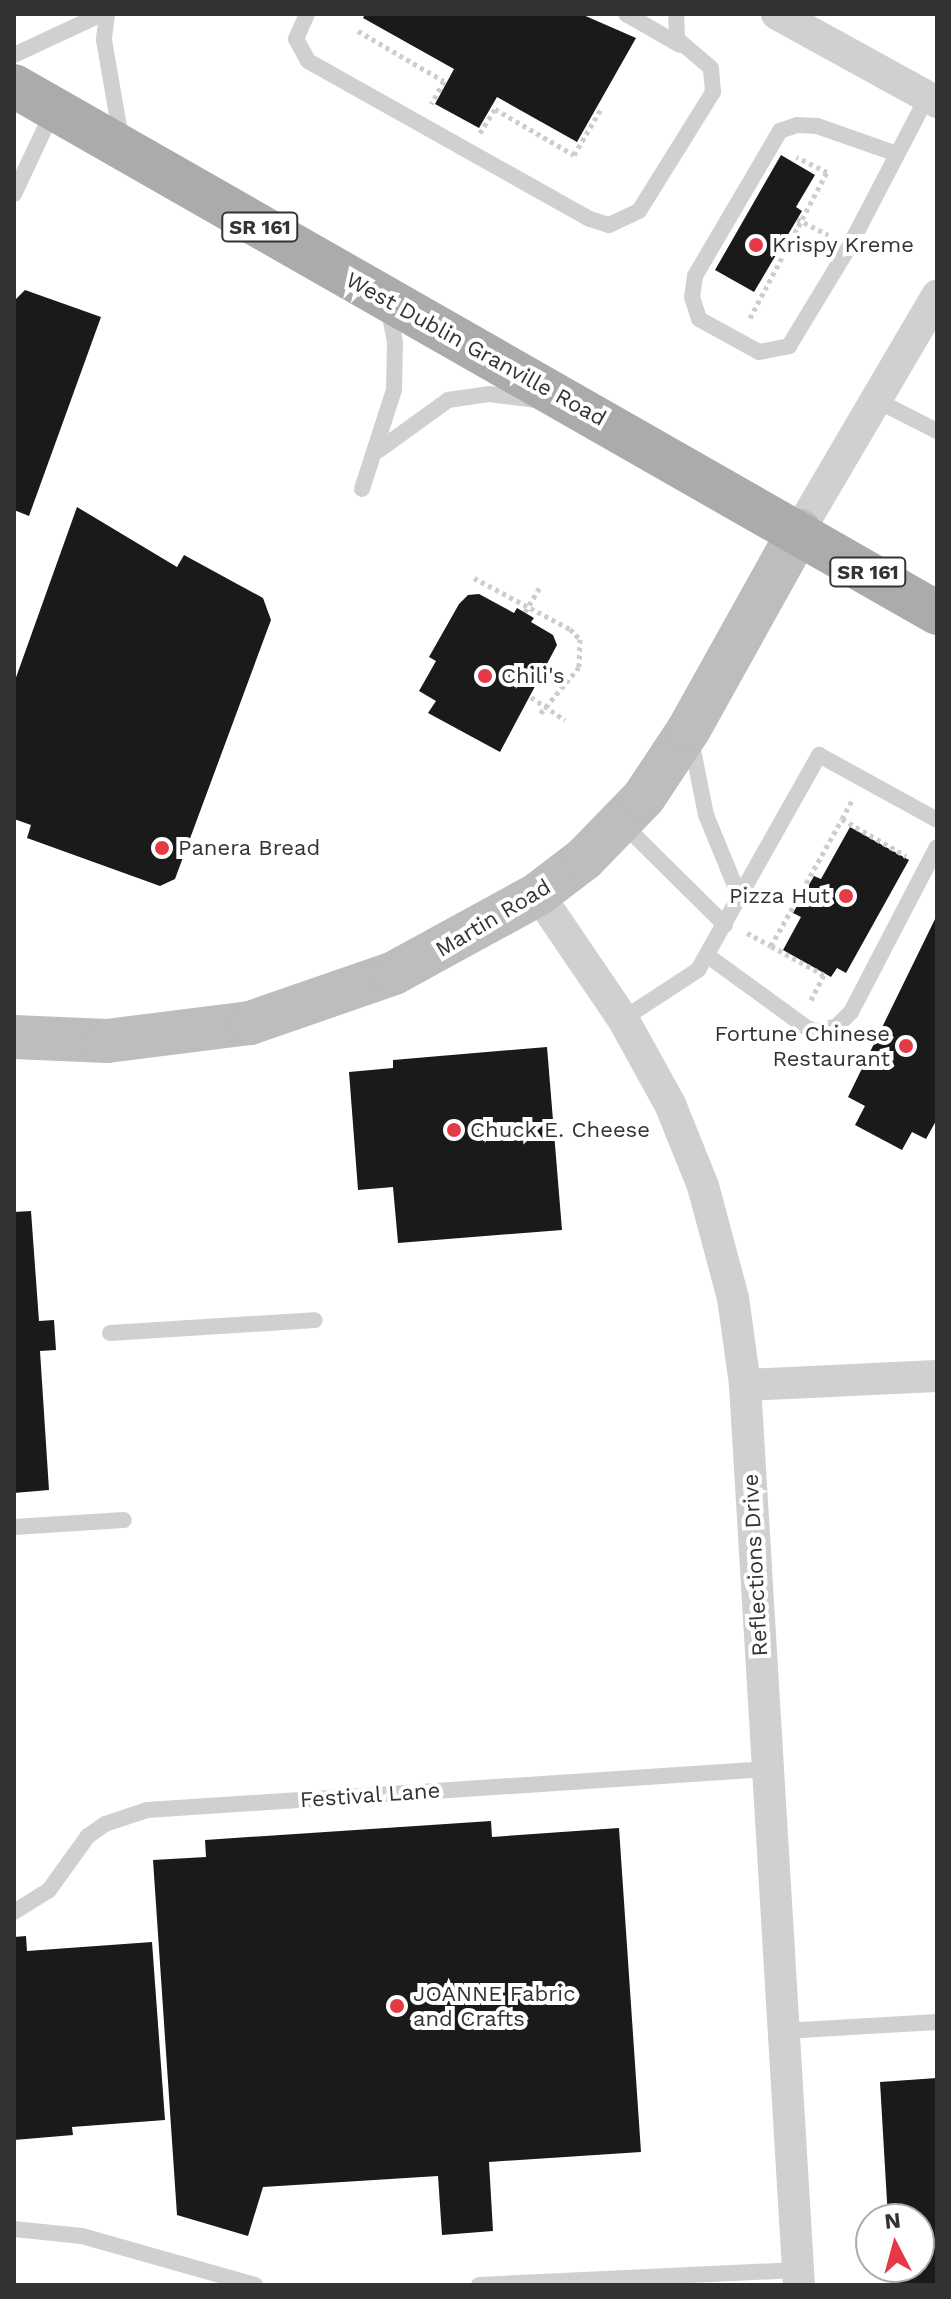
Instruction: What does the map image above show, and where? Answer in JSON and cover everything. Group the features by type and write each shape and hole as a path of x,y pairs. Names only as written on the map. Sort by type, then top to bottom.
{"main road":[{"name":"West Dublin Granville Road","path":"14,86 799,531 937,613"}],"street":[{"path":"777,14 932,99"},
{"path":"799,531 937,296"},
{"name":"Martin Road","path":"14,1037 107,1041 250,1023 394,973 538,894 622,823 689,729 799,531"},
{"name":"Reflections Drive","path":"538,894 623,1019 670,1104 703,1186 724,1255 745,1385 798,2278"},
{"path":"745,1385 937,1376"}],"lane":[{"path":"14,55 105,14 109,82 123,148"},
{"path":"307,14 296,39 308,61 590,219 609,225 639,211 713,92 711,68 687,49 626,14"},
{"path":"676,14 674,33 687,49"},
{"path":"897,154 817,126 797,125 780,131 695,276 694,309 708,327 747,349 780,351 798,337 897,154 932,99"},
{"path":"14,194 54,108"},
{"path":"362,489 379,450 397,364 388,300"},
{"path":"379,450 432,407 469,394 573,403"},
{"path":"876,400 937,431"},
{"path":"689,729 706,815 740,898"},
{"path":"623,1019 686,983 708,956 819,755 935,819"},
{"path":"622,823 725,925"},
{"path":"708,956 817,1032 845,1020 937,847"},
{"path":"110,1333 315,1320"},
{"path":"14,1527 124,1520"},
{"name":"Festival Lane","path":"14,1912 49,1890 88,1836 105,1824 147,1810 767,1769"},
{"path":"784,2031 937,2022"},
{"path":"14,2229 82,2236 255,2285"},
{"path":"479,2285 798,2278"}],"path":[{"path":"358,31 444,81 430,105 442,112"},
{"path":"467,126 480,133 495,109 574,155 601,109"},
{"path":"750,318 827,172 796,157"},
{"path":"799,220 849,247"},
{"path":"474,578 527,610 570,629 582,647 579,667 540,714"},
{"path":"527,610 540,587"},
{"path":"531,697 565,720"},
{"path":"799,1022 824,975 771,946 842,819 910,858 935,819"}],"building":[{"path":"365,14 581,14 636,38 577,142 497,97 479,128 435,104 454,69 363,18"},
{"name":"Krispy Kreme","path":"781,155 815,175 796,207 802,211 754,292 715,270"},
{"path":"25,290 101,317 29,516 14,510 14,301"},
{"path":"77,507 177,567 184,555 263,598 271,620 175,879 160,886 27,838 31,825 14,819 14,683"},
{"name":"Chili's","path":"479,594 514,613 517,608 534,618 531,622 553,635 557,645 500,752 428,713 436,701 419,691 436,661 429,657 459,604 468,595"},
{"name":"Pizza Hut","path":"850,827 909,860 846,973 837,968 831,977 783,950 801,917 793,913 814,876 821,879"},
{"name":"Fortune Chinese Restaurant","path":"937,915 937,1119 926,1139 912,1132 902,1150 855,1125 865,1106 848,1097"},
{"name":"Chuck E. Cheese","path":"547,1047 562,1230 398,1243 393,1187 358,1190 349,1072 393,1068 393,1060"},
{"path":"31,1211 39,1321 54,1320 56,1350 40,1351 49,1490 14,1493 14,1212"},
{"name":"JOANNE Fabric and Crafts","path":"491,1821 492,1837 619,1828 641,2152 489,2162 493,2231 442,2235 438,2176 263,2187 248,2236 177,2215 153,1860 206,1857 205,1840"},
{"path":"26,1936 27,1951 152,1942 165,2120 72,2127 73,2135 14,2140 14,1937"},
{"path":"937,2078 937,2285 892,2285 935,2283 935,2203 887,2203 880,2082"}],"place":[{"name":"Krispy Kreme","path":"756,245"},
{"name":"Chili's","path":"485,676"},
{"name":"Panera Bread","path":"162,848"},
{"name":"Pizza Hut","path":"846,896"},
{"name":"Fortune Chinese Restaurant","path":"906,1046"},
{"name":"Chuck E. Cheese","path":"454,1130"},
{"name":"JOANNE Fabric and Crafts","path":"397,2006"}]}
